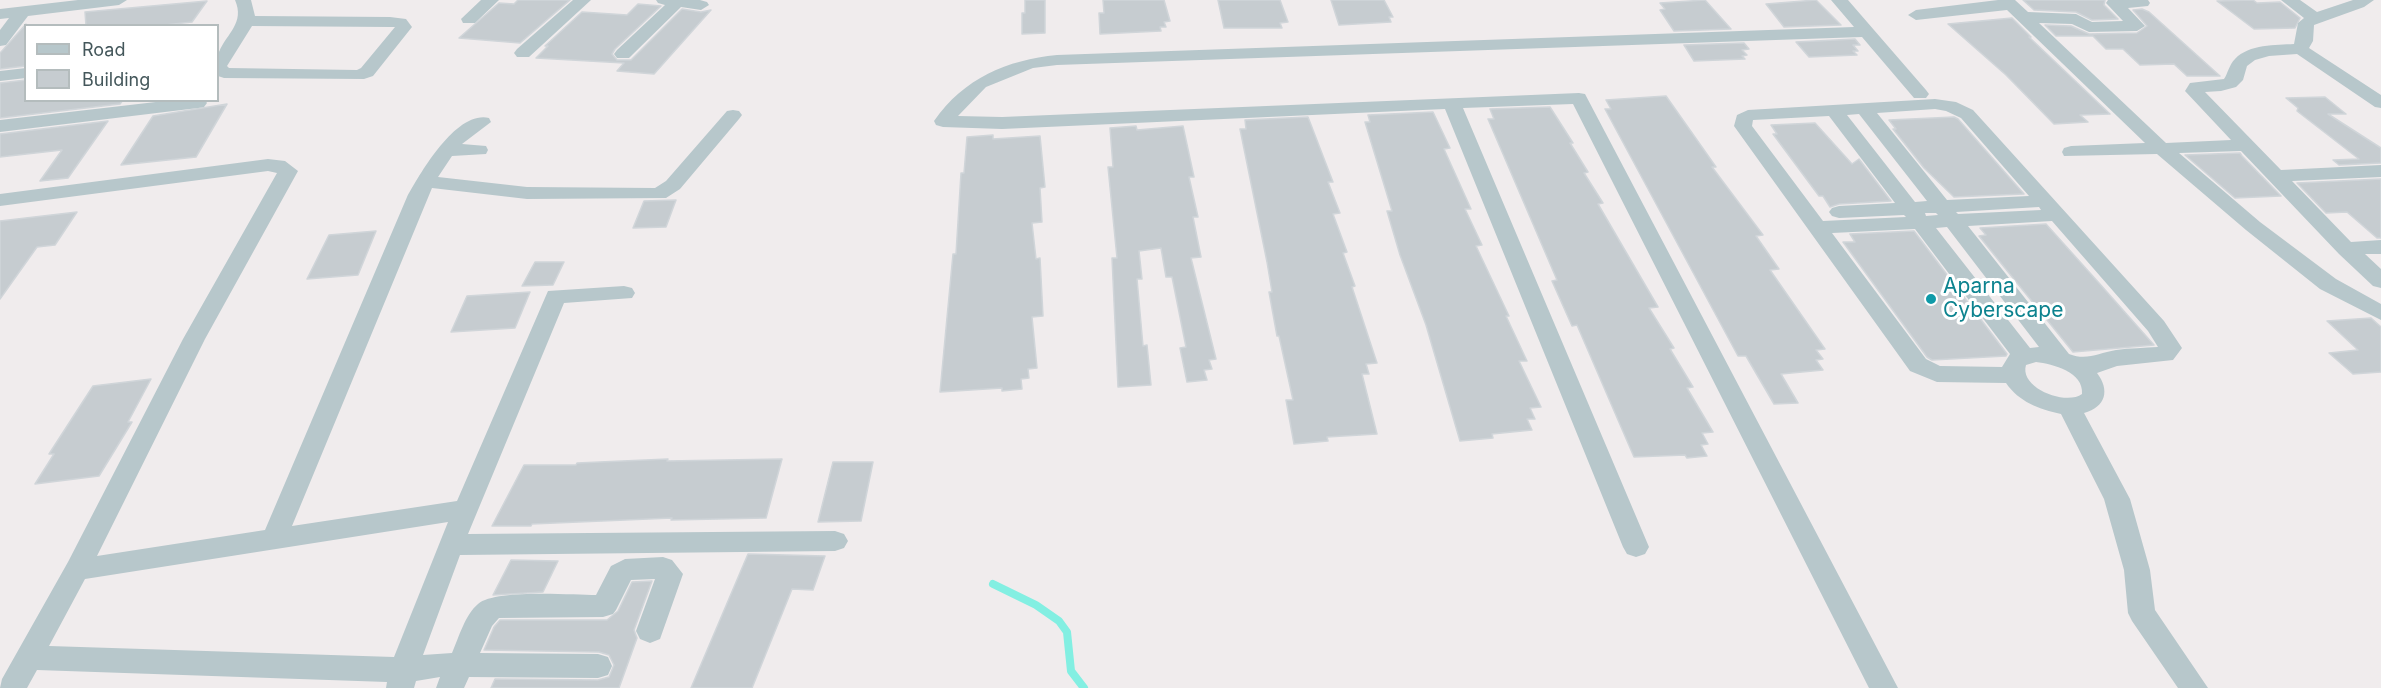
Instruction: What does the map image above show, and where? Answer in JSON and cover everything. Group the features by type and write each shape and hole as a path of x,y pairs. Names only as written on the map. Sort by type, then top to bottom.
{"street":[{"path":"0,14 118,0"},
{"path":"219,65 225,52 248,21 248,8 243,0"},
{"path":"469,19 491,0"},
{"path":"523,53 583,0"},
{"path":"659,0 701,4"},
{"path":"1839,0 1920,94"},
{"path":"1916,15 2014,7 2076,19 2089,27 2138,26 2114,3 2142,3 2138,0"},
{"path":"2289,0 2315,18"},
{"path":"623,54 678,1"},
{"path":"2300,49 2305,41 2306,23 2315,18 2349,3 2381,8"},
{"path":"2014,7 2161,148 2253,226 2318,276 2381,313"},
{"path":"0,41 23,11"},
{"path":"219,68 224,73 358,75 367,72 404,27 400,23 390,22 248,21"},
{"path":"1867,32 1057,60 1030,63 980,83 943,121 1002,123 1579,98 1884,688"},
{"path":"2381,103 2300,49 2260,52 2248,56 2234,73 2234,80 2229,84 2222,87 2196,87 2194,91 2274,176 2381,281"},
{"path":"0,76 24,73"},
{"path":"0,126 198,103"},
{"path":"1452,104 1636,547"},
{"path":"1935,104 1950,106 1967,114 2166,338 2171,348 2165,354 2114,358 2096,365 2067,362 2048,355 2019,365 1937,374 1918,365 1743,126 1743,119 1748,115 1834,110 1935,104"},
{"path":"1834,110 1916,215 2019,365 2018,384 2040,400 2069,407 2090,403 2095,397 2092,381 2067,362 1864,108"},
{"path":"426,181 527,193 653,195 665,192 733,115"},
{"path":"274,539 417,197 454,141 482,122"},
{"path":"2071,152 2245,146"},
{"path":"447,150 479,150"},
{"path":"0,200 268,165 278,165 288,171 194,339 77,570 12,688"},
{"path":"2274,176 2381,171"},
{"path":"1812,221 2051,208"},
{"path":"2346,249 2381,247"},
{"path":"402,679 466,509 556,296 624,293"},
{"path":"2069,407 2117,500 2137,570 2142,613 2194,688"},
{"path":"77,570 466,509"},
{"path":"452,545 835,541"},
{"path":"455,677 481,619 489,610 501,606 603,606 609,600 620,574 628,569 663,568 670,573 650,631"},
{"path":"30,658 402,679 598,666"}],"building":[{"path":"518,0 570,0 520,43 459,38 499,3 514,4"},
{"path":"1025,0 1045,0 1045,33 1022,34 1022,13 1025,13"},
{"path":"1103,0 1164,0 1170,21 1164,22 1166,27 1160,27 1161,31 1100,34 1099,13 1104,13"},
{"path":"1218,0 1280,0 1288,22 1280,23 1282,28 1224,28"},
{"path":"1331,0 1384,0 1393,17 1389,17 1391,22 1339,25"},
{"path":"1705,0 1731,29 1674,31 1660,10 1665,9 1660,3"},
{"path":"1816,0 1841,25 1784,27 1766,4"},
{"path":"2023,0 2105,0 2104,5 2118,19 2092,20 2076,12 2034,10"},
{"path":"2253,0 2257,3 2280,2 2300,18 2295,28 2254,29 2217,1"},
{"path":"207,1 192,22 174,24 86,24 85,12"},
{"path":"638,4 661,6 615,49 612,54 617,60 631,60 682,9 701,12 711,10 654,74 617,71 624,63 536,58 548,46 545,46 582,12 627,15"},
{"path":"2142,9 2149,12 2220,76 2187,76 2174,64 2140,65 2123,49 2106,49 2093,36 2056,36 2045,25 2071,26 2089,34 2137,33 2147,26 2133,10"},
{"path":"2012,18 2110,114 2080,115 2088,122 2054,124 2006,75 1948,24"},
{"path":"24,26 24,66 0,69 0,53"},
{"path":"1855,39 1860,45 1853,45 1858,51 1853,51 1857,55 1809,57 1796,42"},
{"path":"1744,43 1749,49 1742,50 1747,55 1742,56 1745,59 1694,61 1684,45"},
{"path":"24,80 24,102 122,102 0,118 0,83"},
{"path":"1666,96 1716,167 1712,167 1763,235 1756,236 1779,269 1770,270 1825,349 1816,350 1823,359 1816,360 1823,370 1781,374 1798,403 1774,404 1746,356 1738,356 1605,109 1611,109 1606,100"},
{"path":"2325,97 2346,114 2328,114 2381,148 2381,163 2339,165 2333,160 2359,159 2297,111 2298,108 2286,98"},
{"path":"227,104 196,157 121,165 153,116"},
{"path":"1550,107 1588,172 1584,173 1603,203 1598,204 1658,307 1649,308 1674,348 1670,349 1693,387 1687,388 1713,432 1702,433 1708,444 1701,445 1707,456 1634,457 1577,325 1572,326 1552,281 1557,280 1488,119 1494,119 1490,109"},
{"path":"1433,112 1450,148 1444,149 1471,209 1465,209 1482,245 1476,246 1527,361 1519,361 1541,407 1530,408 1535,419 1527,419 1532,430 1492,434 1493,438 1460,441 1426,325 1400,255 1387,211 1392,211 1365,122 1370,122 1368,115"},
{"path":"1308,117 1333,182 1328,182 1340,213 1333,214 1347,252 1343,253 1355,286 1352,287 1377,363 1366,364 1369,374 1362,374 1377,434 1327,437 1328,441 1294,444 1286,400 1293,400 1279,336 1277,336 1269,292 1272,292 1267,262 1240,129 1246,129 1245,120"},
{"path":"1954,117 2024,194 1954,197 1924,168 1893,129 1896,129 1889,120"},
{"path":"108,121 68,178 40,181 62,150 0,157 0,134"},
{"path":"1815,123 1852,164 1859,159 1891,201 1839,204 1830,207 1823,196 1819,196 1773,134 1777,134 1771,125"},
{"path":"1136,126 1137,130 1183,126 1194,177 1189,177 1198,217 1193,217 1201,257 1191,258 1216,359 1209,360 1212,369 1204,370 1207,380 1187,382 1180,348 1186,347 1172,277 1166,277 1161,248 1139,251 1142,279 1137,279 1143,346 1147,345 1151,385 1118,387 1112,258 1117,258 1108,167 1113,167 1110,128"},
{"path":"993,135 993,139 1040,136 1045,187 1040,188 1042,222 1032,223 1036,259 1040,258 1043,316 1032,317 1037,368 1028,369 1029,378 1021,379 1022,389 940,392 953,254 956,254 961,173 964,173 967,137"},
{"path":"2240,153 2281,196 2235,198 2185,155"},
{"path":"2381,179 2381,238 2377,238 2347,212 2326,213 2297,183"},
{"path":"676,200 666,227 633,228 644,201"},
{"path":"77,212 55,245 37,247 0,299 0,221"},
{"name":"Aparna Cyberscape","path":"2046,224 2154,345 2073,352 1979,236 1986,235 1980,228"},
{"path":"376,231 358,275 307,279 329,235"},
{"name":"Aparna Cyberscape","path":"1914,231 2007,354 2006,356 1932,360 1927,357 1843,242 1855,242 1850,234"},
{"path":"535,262 564,262 553,285 522,286"},
{"path":"530,292 515,328 451,332 467,296"},
{"path":"2371,318 2381,327 2381,372 2353,374 2329,353 2358,350 2327,321"},
{"path":"151,379 128,422 132,422 99,476 35,484 54,454 49,454 93,386"},
{"path":"668,459 667,461 782,459 766,518 671,520 672,518 492,526 524,465 576,465 577,463"},
{"path":"833,462 873,462 861,521 818,522"},
{"path":"748,554 825,556 813,590 792,589 752,688 691,688"},
{"path":"511,560 558,561 543,592 493,595"},
{"path":"652,581 634,630 637,638 619,688 491,688 495,679 598,680 609,677 614,665 609,655 599,652 484,650 494,627 500,620 607,620 618,611 632,582"}],"waterway":[{"path":"993,584 1036,605 1059,621 1067,632 1071,671 1084,688"}],"place":[{"name":"Aparna Cyberscape","path":"1931,299"}]}
